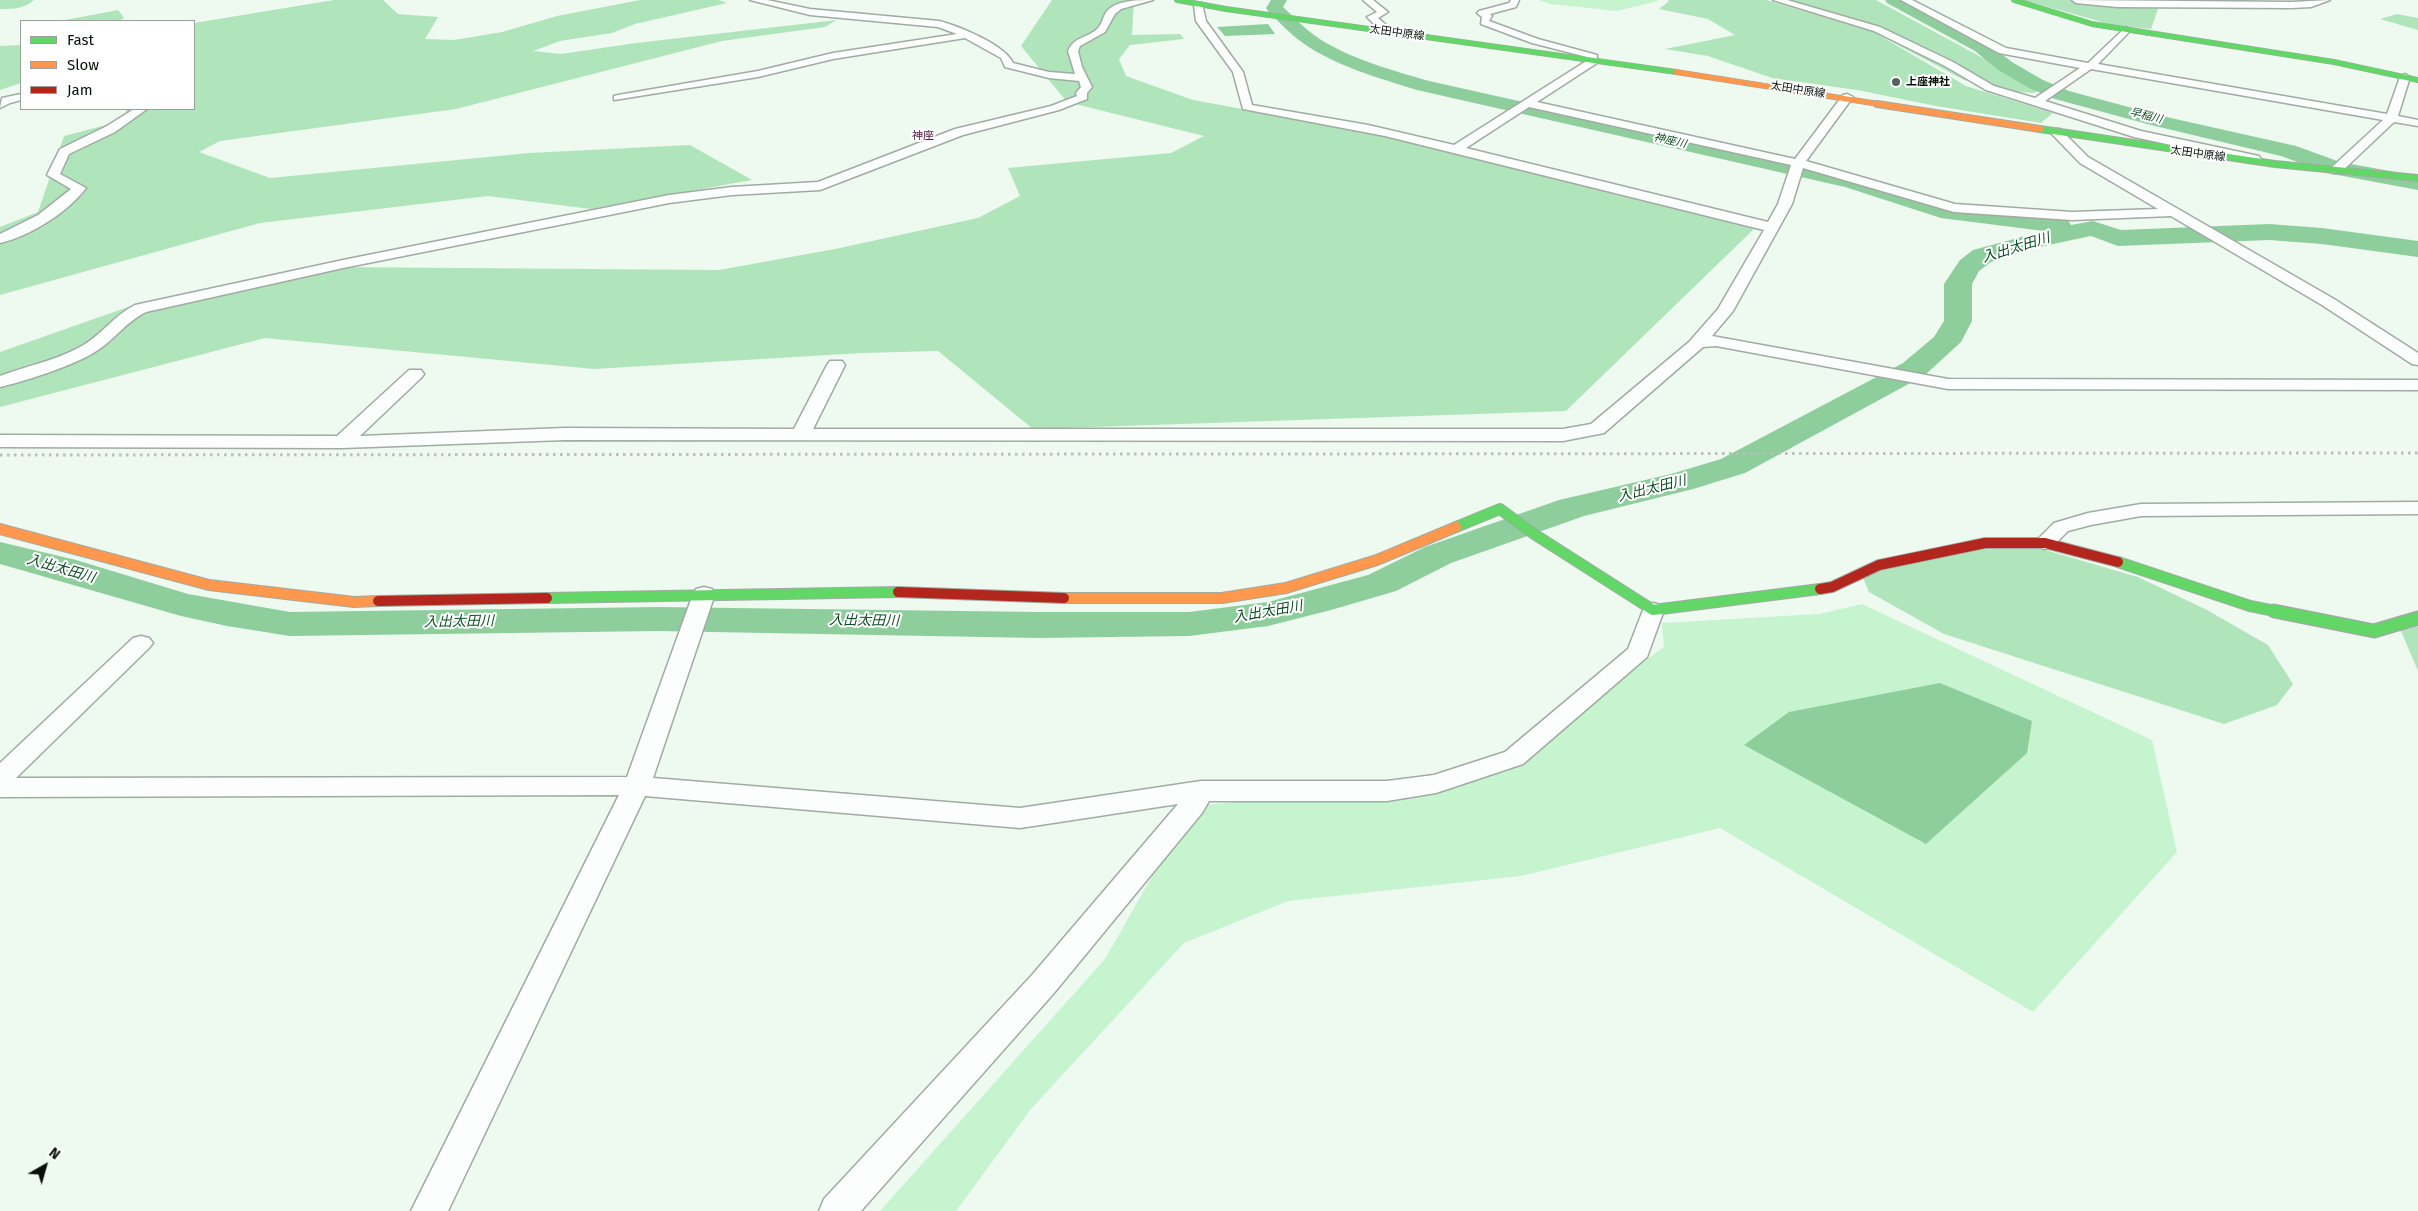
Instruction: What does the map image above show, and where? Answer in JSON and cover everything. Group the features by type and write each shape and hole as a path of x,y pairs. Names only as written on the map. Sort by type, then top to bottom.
{"street":[{"path":"754,0 810,12 932,23 956,29 967,35 1005,56 1008,65 1049,75 1083,78"},
{"path":"0,382 84,351 105,337 128,313 141,308 353,262 669,199 732,191 820,186 959,132 1055,108 1083,97 1082,93 1087,87 1077,67 1073,51 1076,44 1102,30 1111,12 1118,7 1149,0"},
{"name":"太田中原線","path":"1178,0 1199,5 1847,97 2147,147 2273,163 2418,178"},
{"path":"1367,0 1383,12 1372,17 1381,25 1381,31"},
{"path":"1454,150 1592,61 1592,55 1535,41 1484,22 1487,16 1482,13 1513,5 1515,0"},
{"path":"1777,0 1877,29 1949,64 1990,88 2035,103 2138,134 2273,163"},
{"path":"1905,0 2003,51 2418,123"},
{"path":"2076,0 2118,4 2292,5 2311,4 2326,0"},
{"path":"2021,1 2076,20 2126,30 2325,60 2418,80"},
{"path":"1199,5 1201,21 1238,72 1247,107 1382,131 1609,187 1653,201 1770,227"},
{"path":"2035,103 2088,66 2126,30"},
{"path":"618,98 758,74 833,56 967,35"},
{"path":"2336,170 2385,128 2392,118 2404,77"},
{"path":"0,105 6,100 20,97"},
{"path":"0,441 342,442 565,434 1563,435 1597,429 1637,398 1699,342 1725,311 1770,227 1785,204 1798,163 1847,97"},
{"path":"1527,103 1798,163 1954,208 2072,216 2176,212"},
{"path":"0,239 12,235 68,200 79,188 53,176 64,152 111,129 140,110"},
{"path":"2056,132 2084,160 2328,302 2418,360"},
{"path":"1699,342 1716,341 1948,384 2418,385"},
{"path":"801,434 836,365"},
{"path":"342,442 415,374"},
{"path":"2045,543 2061,527 2088,519 2141,510 2418,508"},
{"path":"0,529 209,585 354,602 704,594 902,592 1080,599 1222,598 1286,588 1377,560 1500,509 1534,534 1653,610 1682,604 1770,597 1832,587 1880,565 1985,543 2045,543 2126,564 2250,606 2374,632 2418,618"},
{"path":"429,1211 637,786 704,594"},
{"path":"0,788 637,786 1020,818 1201,791 1387,791 1436,784 1514,758 1639,652 1653,610"},
{"path":"0,778 141,643"},
{"path":"837,1211 1043,984 1192,806 1201,791"}],"shaded area":[{"path":"0,0 34,0 18,8 0,9"},
{"path":"334,0 383,0 398,14 438,17 425,39 454,40 502,32 557,16 640,0 719,0 727,3 635,24 612,33 560,41 533,51 561,54 636,43 837,20 825,27 722,41 456,109 220,141 199,152 270,178 529,153 690,145 752,180 591,209 488,196 260,223 0,295 0,227 38,212 64,136 129,119 125,110 195,110 195,23"},
{"path":"1052,0 1134,0 1132,35 1180,34 1184,39 1130,45 1119,59 1126,76 1193,100 1353,129 1614,189 1756,227 1566,411 1033,429 938,351 862,353 594,369 265,338 0,407 0,352 128,307 331,267 719,270 835,249 978,218 1020,196 1008,168 1171,153 1204,136 1067,102 1021,46"},
{"path":"1539,0 1658,1 1617,11 1550,4"},
{"path":"1667,0 1766,0 1864,29 1786,0 1876,0 1992,63 2046,86 2034,93 2010,91 1964,80 1877,34 1966,86 2053,113 2041,123 1936,106 1857,90 1772,78 1708,56 1665,49 1735,35 1708,19 1659,9 1669,1"},
{"path":"2023,0 2129,0 2158,9 2151,29 2113,25"},
{"path":"118,10 124,18 121,20 65,20"},
{"path":"2397,14 2418,18 2418,30 2380,19"},
{"path":"1268,24 1275,34 1225,36 1217,27"},
{"path":"20,45 20,83 0,90 0,46"},
{"path":"2028,545 2138,577 2207,610 2268,645 2293,684 2277,705 2224,724 1944,634 1869,592 1861,573 1928,549"},
{"path":"1862,604 2152,740 2177,852 2033,1012 1720,828 1521,876 1288,901 1184,943 1031,1109 956,1211 880,1211 1105,959 1192,806 1436,784 1531,744 1664,647 1662,623 1819,614"},
{"path":"2418,621 2418,671 2398,624"},
{"path":"1940,683 2032,721 2027,753 1926,844 1744,745 1789,712"}],"waterway":[{"name":"神座川","path":"1279,0 1274,8 1308,39 1327,50 1380,72 1424,86 1851,182 1941,211 1978,217 2059,225"},
{"name":"早稲川","path":"1893,0 1981,47 2005,66 2036,84 2062,95 2158,121 2288,151 2335,168 2418,183"},
{"name":"入出太田川","path":"0,553 63,568 181,604 259,620 290,624 658,619 1038,625 1189,624 1268,614 1317,602 1382,583 1438,555 1572,508 1681,482 1733,466 1914,369 1946,342 1958,321 1958,284 1969,266 1982,256 2028,242 2093,228 2118,238 2269,232 2322,236 2418,249"}],"railway":[{"path":"0,455 2418,453"}],"traffic: fast":[{"path":"1177,0 1226,9 1676,72"},
{"path":"2014,0 2092,24 2334,62 2418,80"},
{"path":"2040,129 2275,164 2418,178"},
{"path":"1456,527 1500,509 1534,534 1653,610 1694,603 1820,589"},
{"path":"2118,562 2250,606 2374,631 2418,618"},
{"path":"547,598 898,592"}],"traffic: slow":[{"path":"1676,72 2040,129"},
{"path":"1064,598 1222,598 1286,588 1377,560 1456,527"},
{"path":"0,529 209,585 354,602 378,601"}],"traffic: jam":[{"path":"1820,589 1832,587 1879,565 1985,543 2045,543 2118,562"},
{"path":"898,592 1064,598"},
{"path":"378,601 547,598"}],"place":[{"name":"上座神社","path":"1896,82"}],"district":[{"name":"神座","path":"923,136"}]}
